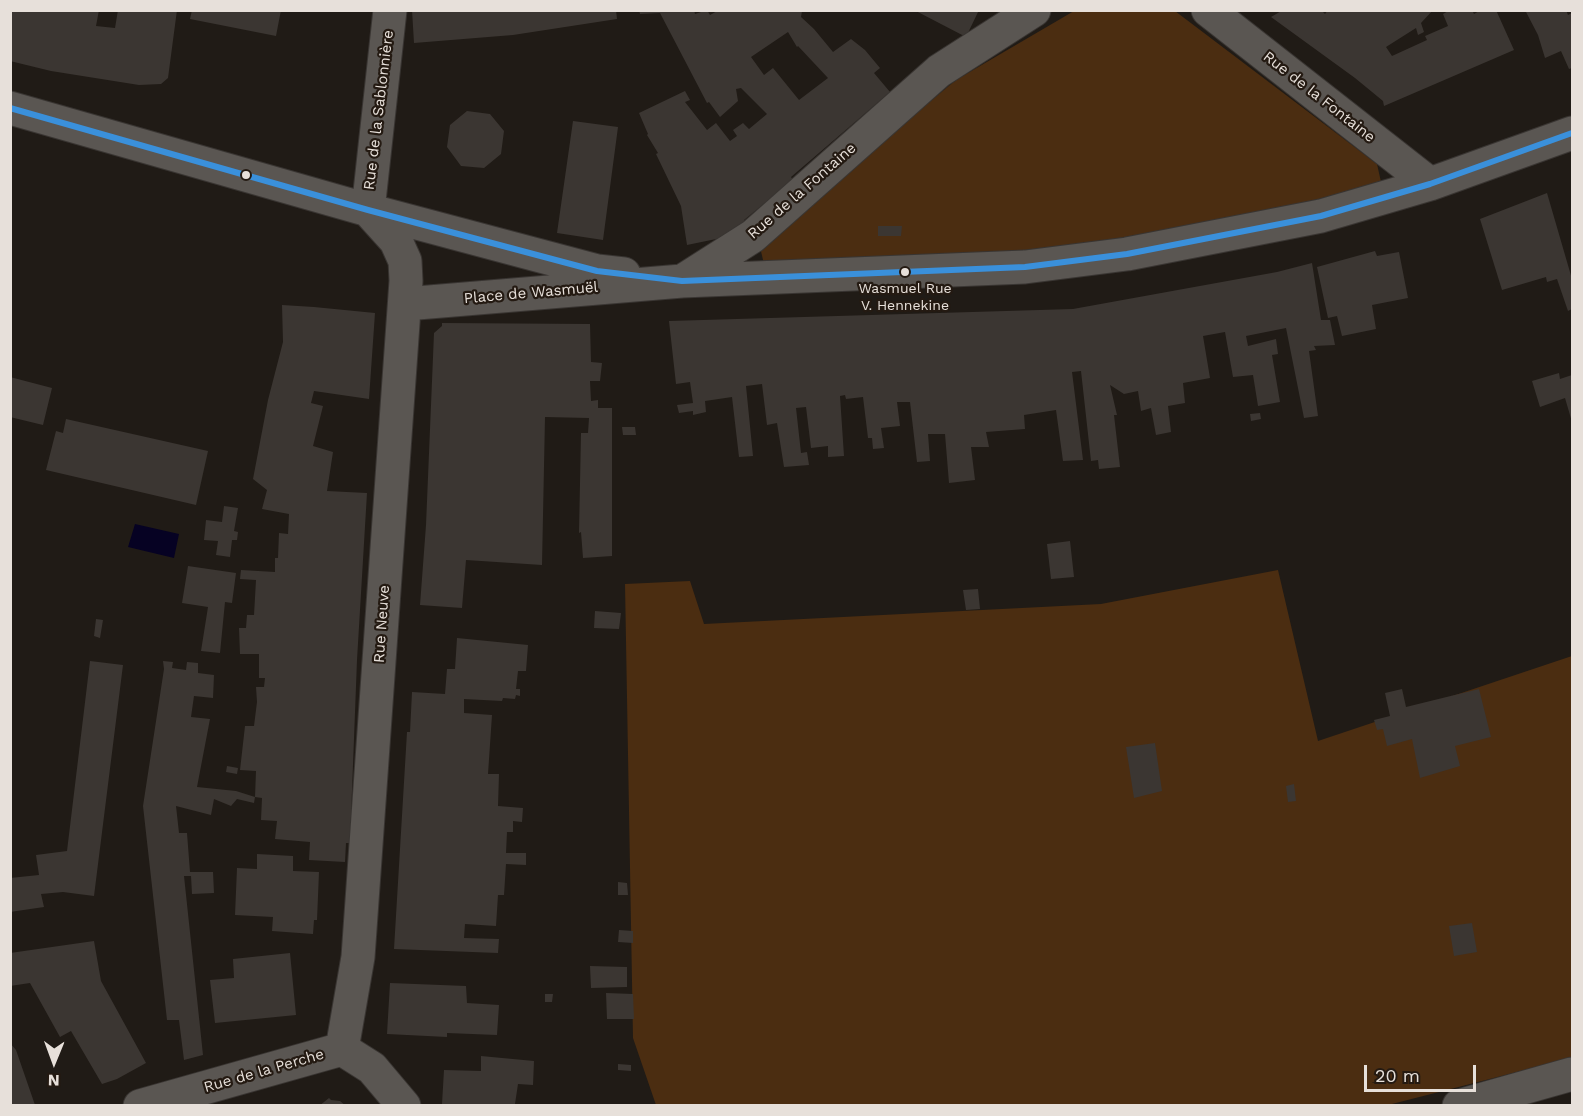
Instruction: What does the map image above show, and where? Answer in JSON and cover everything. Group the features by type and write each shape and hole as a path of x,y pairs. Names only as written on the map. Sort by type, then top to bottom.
{"street":[{"name":"Rue de la Sablonnière","path":"368,210 390,10"},
{"name":"Rue de la Fontaine","path":"682,281 753,236 939,71 1034,10"},
{"name":"Rue de la Fontaine","path":"1208,10 1430,184"},
{"name":"Place de Wasmuël","path":"10,108 368,210 597,271 682,281"},
{"path":"682,281 1025,267 1138,252 1298,221 1430,184 1572,133"},
{"name":"Rue Neuve","path":"342,1049 358,957 406,281 405,261 396,241 368,210"},
{"name":"Place de Wasmuël","path":"405,304 682,281"},
{"name":"Rue de la Perche","path":"140,1106 342,1049 372,1068 404,1106"},
{"path":"1459,1106 1572,1074"}],"shaded area":[{"path":"1074,11 1175,11 1377,164 1381,182 1319,199 1129,239 1010,254 764,264 759,243 956,80"},
{"path":"1278,570 1318,741 1572,656 1572,1058 1388,1105 656,1105 633,1038 625,584 690,581 704,624 1101,604"}],"water":[{"path":"135,524 179,534 174,558 128,547"}],"building":[{"path":"10,10 99,10 96,26 115,28 118,10 177,10 168,78 161,84 139,85 51,71 10,61"},
{"path":"192,10 281,10 276,36 190,19"},
{"path":"412,10 616,10 617,19 513,35 414,43"},
{"path":"639,10 694,10 695,14 707,10 710,15 719,10 802,11 801,17 833,52 851,39 865,50 880,68 874,73 890,92 791,177 793,180 744,220 750,232 687,245 681,206 639,113 685,91 690,100 685,102 707,130 716,123 730,141 737,136 733,130 743,123 749,129 767,114 741,88 736,89 738,101 720,117 709,102 707,103 660,13 640,14","holes":["788,32 797,47 828,78 799,100 773,68 764,75 751,57"]},
{"path":"914,10 979,10 966,37"},
{"path":"1283,10 1321,10 1325,14 1328,10 1433,10 1421,23 1424,32 1418,35 1416,28 1386,47 1392,56 1427,40 1425,36 1448,26 1443,14 1450,10 1472,10 1474,14 1481,10 1496,10 1514,50 1384,106 1383,101 1355,78 1271,17"},
{"path":"1525,10 1566,10 1568,15 1572,13 1572,68 1569,69 1561,51 1545,58 1538,35"},
{"path":"467,111 490,114 504,131 501,154 484,168 461,166 447,147 450,125"},
{"path":"573,121 618,127 603,240 557,233"},
{"path":"1547,193 1572,279 1572,309 1568,311 1557,279 1547,282 1546,277 1502,290 1480,219"},
{"path":"878,226 902,226 901,236 878,236"},
{"path":"1375,251 1377,256 1399,252 1408,298 1372,305 1376,329 1342,336 1337,316 1328,318 1317,267"},
{"path":"1312,263 1321,320 1330,320 1335,345 1314,346 1316,350 1309,351 1318,416 1304,418 1286,328 1246,336 1248,346 1276,339 1278,354 1272,355 1280,402 1258,406 1253,375 1233,377 1225,332 1203,336 1210,378 1183,383 1185,403 1168,406 1171,432 1156,435 1151,408 1141,411 1138,391 1124,394 1110,385 1117,415 1114,415 1120,467 1099,469 1098,460 1091,461 1081,371 1072,372 1083,460 1063,461 1056,410 1024,415 1025,429 986,432 989,447 971,447 975,480 949,483 945,434 928,434 930,461 917,462 910,402 897,402 900,426 881,428 884,448 873,449 872,438 868,438 863,397 846,399 845,395 840,396 844,456 828,457 828,446 811,448 806,407 796,408 801,453 807,452 809,465 784,467 777,423 767,425 762,384 746,386 753,456 739,457 732,397 705,401 706,412 693,415 693,411 679,413 677,405 693,403 690,382 676,384 669,321 1073,309 1277,272"},
{"path":"282,305 375,313 369,399 314,391 311,403 323,406 313,446 333,452 327,491 367,493 357,660 350,843 346,843 345,862 309,860 310,842 275,839 277,821 261,820 262,798 255,797 256,771 240,770 245,726 254,726 256,687 264,687 265,678 259,678 259,654 240,654 239,628 246,628 247,615 254,615 256,580 240,579 241,570 275,572 279,533 288,534 289,514 262,509 267,490 253,479 268,400 283,342"},
{"path":"442,323 590,324 591,362 602,363 600,381 590,381 591,401 598,400 598,408 612,408 612,556 583,558 581,532 579,533 581,433 588,433 589,418 545,417 542,565 466,560 462,608 420,605 426,525 434,333 442,326"},
{"path":"1559,373 1560,379 1572,375 1572,422 1565,398 1540,407 1532,381"},
{"path":"10,377 52,388 43,425 10,417"},
{"path":"1260,413 1261,419 1251,421 1250,414"},
{"path":"66,419 208,451 196,505 46,470 56,431 63,433"},
{"path":"622,427 635,427 636,435 623,435"},
{"path":"224,506 238,508 234,531 238,532 237,540 232,540 230,557 216,555 218,541 204,540 206,520 222,522"},
{"path":"1070,541 1074,577 1051,579 1047,544"},
{"path":"188,566 236,573 232,603 225,602 220,653 201,651 208,607 182,603"},
{"path":"978,589 980,609 966,610 963,590"},
{"path":"595,611 621,613 619,629 594,628"},
{"path":"96,619 103,620 100,638 94,636"},
{"path":"457,638 528,645 526,671 518,671 516,689 520,689 520,696 516,695 515,699 503,698 502,701 464,699 464,713 492,715 488,774 499,774 498,806 523,808 522,822 513,821 513,832 507,832 506,853 526,853 526,865 506,864 504,895 498,895 496,926 465,924 464,938 499,939 498,953 394,949 407,732 410,732 412,692 445,694 447,669 455,669"},
{"path":"90,661 123,665 94,896 63,892 41,894 44,907 10,912 10,878 39,875 36,855 67,851"},
{"path":"163,661 173,662 172,668 186,670 187,662 198,663 198,673 214,675 213,698 194,696 191,717 210,719 197,787 236,791 255,797 254,803 237,799 231,806 214,799 211,815 176,806 179,833 187,833 190,872 213,872 214,893 192,894 191,876 184,876 203,1055 184,1060 179,1020 167,1020 143,806 164,669"},
{"path":"1402,689 1406,707 1479,689 1491,737 1455,746 1460,766 1420,778 1412,739 1387,746 1383,729 1377,730 1374,720 1390,716 1385,693"},
{"path":"1155,743 1162,791 1134,798 1126,747"},
{"path":"227,766 238,768 237,774 226,772"},
{"path":"1294,784 1296,801 1288,802 1286,786"},
{"path":"257,854 293,856 293,871 319,872 317,920 314,920 313,934 272,931 273,917 235,915 237,868 257,869"},
{"path":"618,882 627,883 628,895 618,895"},
{"path":"1472,923 1477,952 1454,956 1449,926"},
{"path":"619,930 633,931 633,943 618,942"},
{"path":"94,941 101,981 146,1063 117,1079 102,1084 71,1031 60,1037 30,983 10,986 10,953"},
{"path":"290,953 296,1015 215,1023 210,980 234,978 233,959"},
{"path":"590,966 627,967 627,987 591,988"},
{"path":"390,983 466,986 467,1003 499,1005 497,1035 447,1033 447,1037 387,1034"},
{"path":"606,993 633,994 634,1019 607,1019"},
{"path":"545,994 553,994 552,1002 545,1002"},
{"path":"10,1043 16,1050 35,1105 10,1106"},
{"path":"481,1056 534,1061 533,1085 518,1084 515,1104 442,1104 444,1070 481,1071"},
{"path":"618,1064 631,1065 631,1071 618,1070"},
{"path":"329,1098 340,1101 346,1106 319,1106"}],"transit line":[{"path":"10,108 368,210 597,271 682,281 1025,267 1127,254 1321,216 1430,184 1572,133"}],"place":[{"name":"Wasmuel Rue V. Hennekine","path":"905,272"}]}
